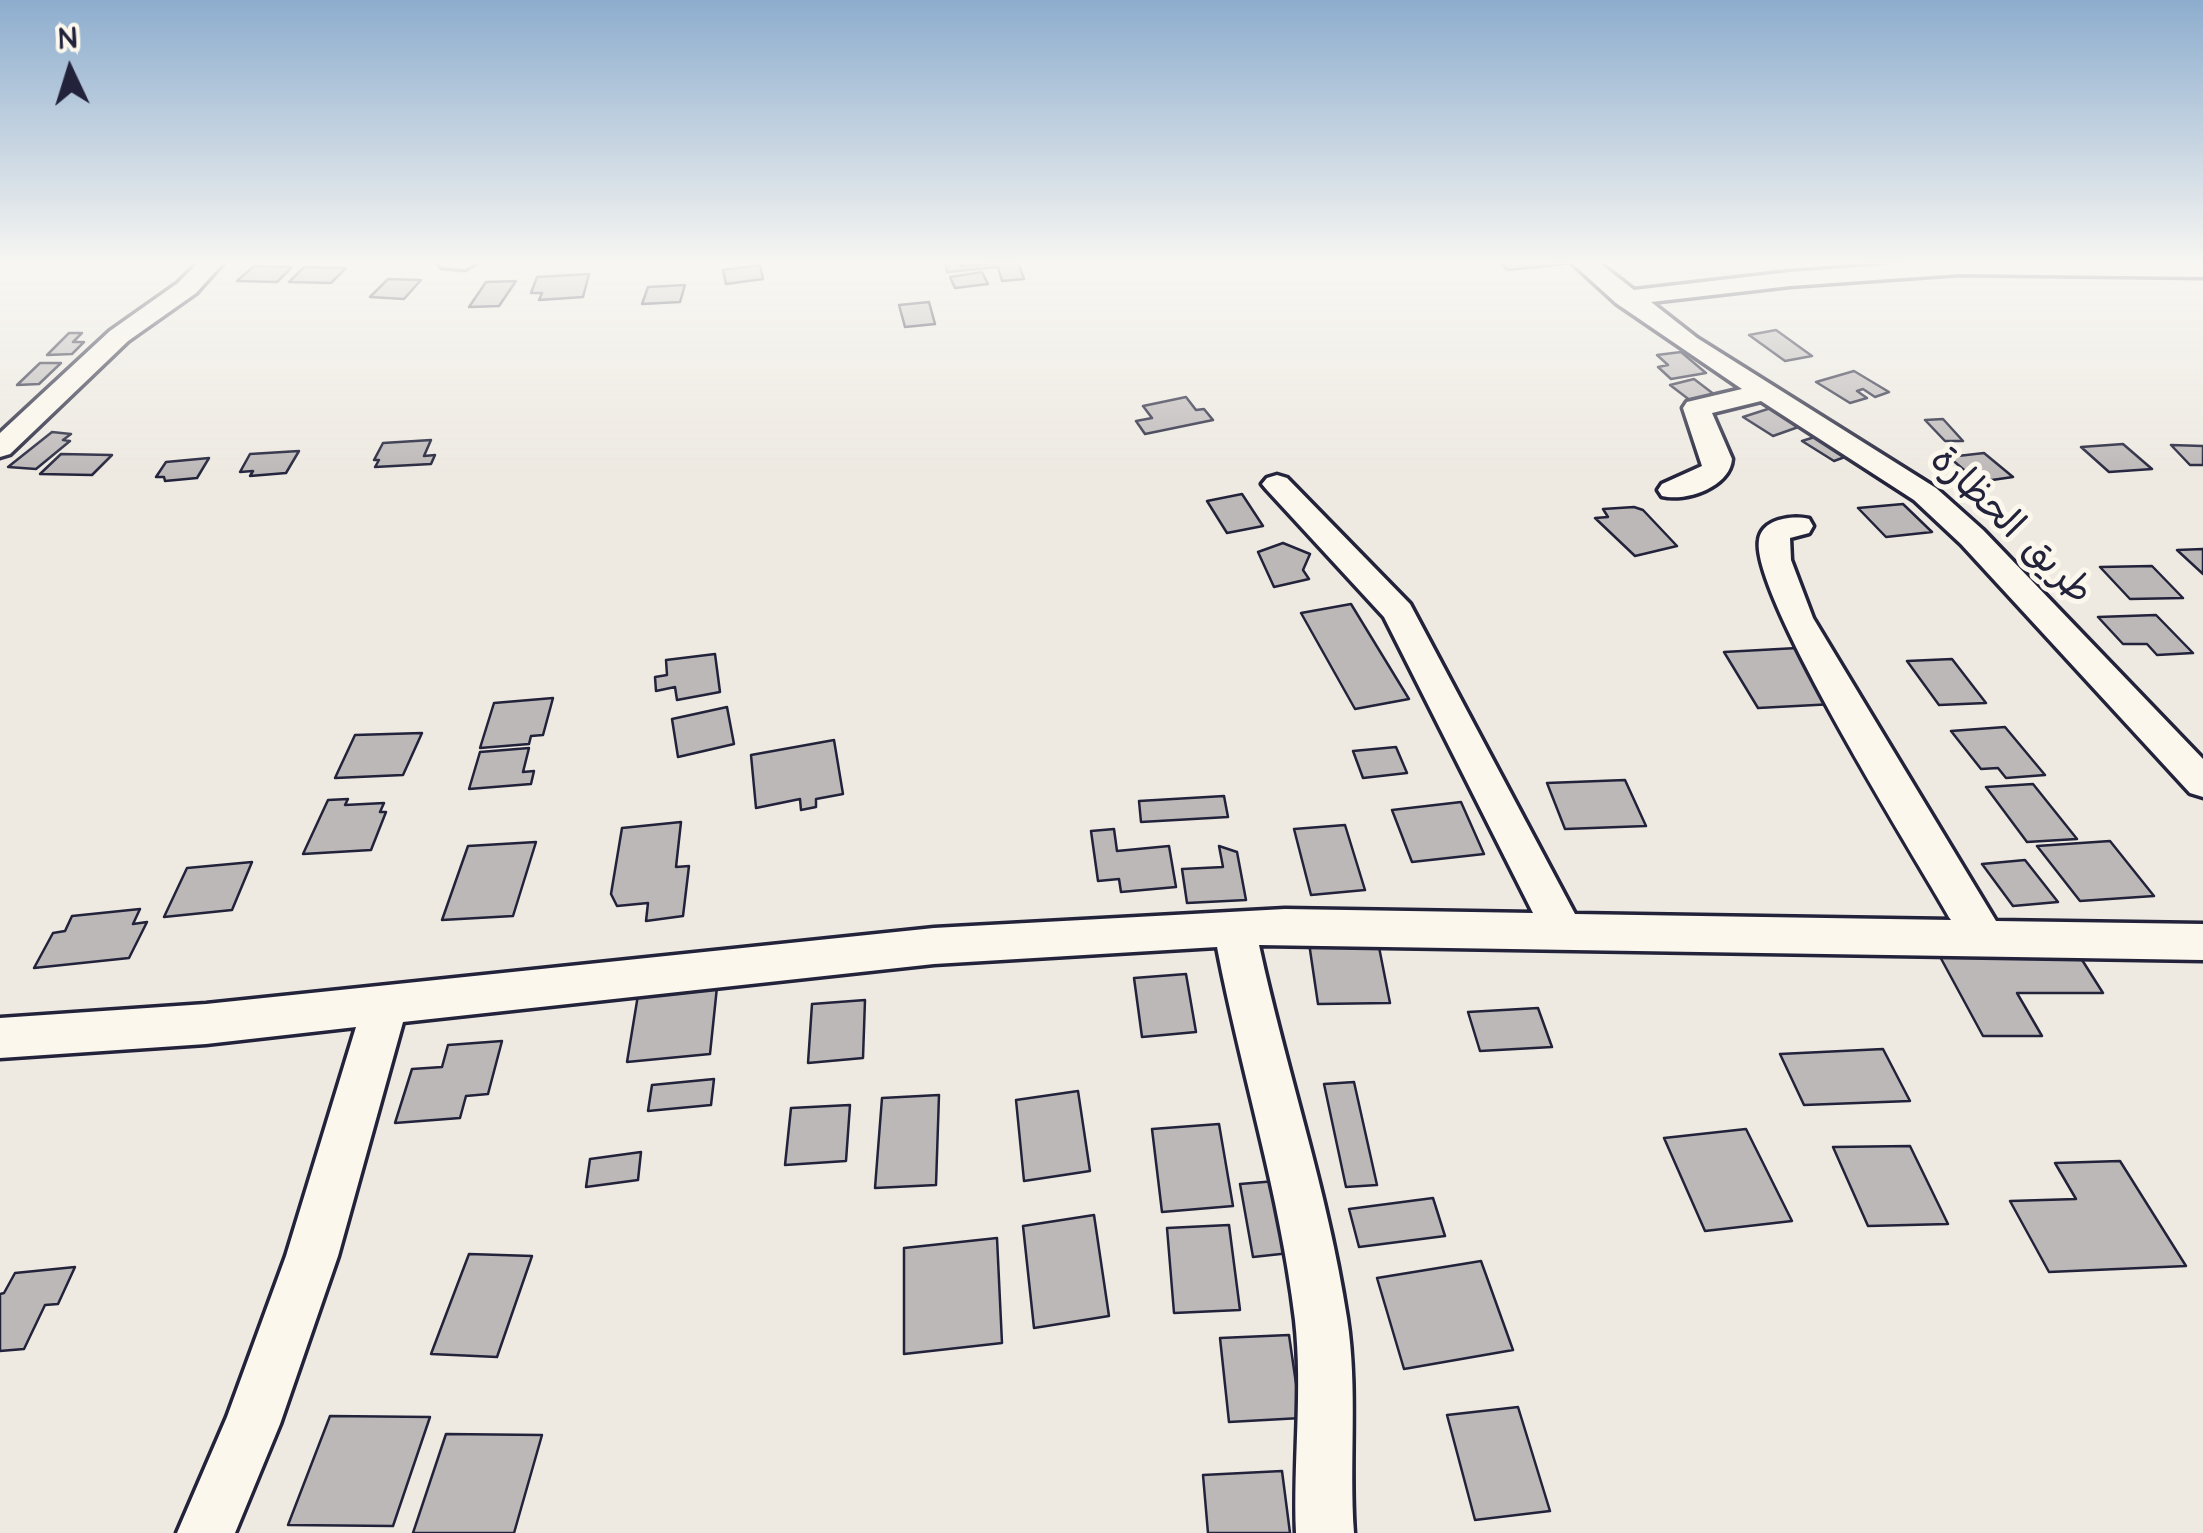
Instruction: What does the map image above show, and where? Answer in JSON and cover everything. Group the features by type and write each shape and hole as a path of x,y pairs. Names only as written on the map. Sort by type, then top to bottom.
{"street":[{"path":"0,448 121,334"},
{"name":"طريق الحظارة","path":"1678,334 1890,469 1942,508 2203,783"},
{"path":"1672,490 1710,478 1717,471 1718,458 1697,408 1766,392"},
{"path":"0,412 44,409"},
{"path":"1277,484 1398,612 1562,929"},
{"path":"1798,526 1780,530 1774,537 1775,560 1796,618 1983,937"},
{"path":"1234,929 1321,1320 1326,1396 1320,1477 1326,1533"},
{"path":"0,1038 385,1006 934,946 1234,929 1562,929 2203,942"},
{"path":"206,1533 252,1424 312,1256 385,1006"}],"building":[{"path":"68,334 81,334 73,342 84,342 72,354 47,355"},
{"path":"1781,334 1812,356 1785,361 1749,335"},
{"path":"1681,352 1706,373 1671,379 1658,367 1668,365 1657,355"},
{"path":"40,363 61,363 39,384 17,385"},
{"path":"1854,371 1889,392 1875,397 1863,389 1857,391 1867,398 1850,403 1816,382"},
{"path":"1694,379 1715,395 1691,401 1670,385"},
{"path":"1186,397 1196,410 1204,409 1213,420 1145,434 1136,421 1152,418 1143,406"},
{"path":"1774,407 1804,425 1773,436 1743,417"},
{"path":"1943,419 1963,441 1945,441 1925,420"},
{"path":"52,432 71,434 63,440 70,441 36,469 8,467"},
{"path":"1821,435 1853,454 1834,461 1802,441"},
{"path":"431,440 424,456 435,455 431,464 375,467 379,460 374,460 383,443"},
{"path":"2123,444 2152,469 2109,472 2081,447"},
{"path":"2171,445 2203,446 2203,465 2190,465"},
{"path":"299,451 286,473 250,476 253,471 240,472 250,454"},
{"path":"1984,453 2013,477 1978,482 1949,457"},
{"path":"61,454 112,455 92,475 40,474"},
{"path":"209,458 197,478 165,481 164,477 156,477 166,462"},
{"path":"1242,494 1263,526 1227,533 1207,501"},
{"path":"1903,504 1932,532 1886,537 1858,508"},
{"path":"1603,509 1643,510 1677,546 1635,556 1595,518 1608,517"},
{"path":"1283,543 1310,554 1303,570 1309,579 1274,587 1258,552"},
{"path":"2203,549 2203,574 2177,550"},
{"path":"2152,566 2183,598 2130,599 2100,567"},
{"path":"1351,604 1409,699 1355,709 1301,613"},
{"path":"2156,615 2193,653 2157,655 2147,644 2123,644 2098,617"},
{"path":"1797,648 1834,704 1758,708 1724,652"},
{"path":"715,654 720,692 677,700 675,687 656,691 655,677 667,675 666,660"},
{"path":"1952,659 1986,703 1939,705 1907,661"},
{"path":"553,698 543,735 531,736 529,744 480,748 494,703"},
{"path":"727,707 734,744 678,757 672,719"},
{"path":"2005,727 2045,775 2006,778 1998,768 1981,769 1951,731"},
{"path":"422,733 403,775 335,778 355,735"},
{"path":"834,740 843,794 816,799 816,807 801,810 800,799 756,808 751,755"},
{"path":"1396,747 1407,773 1363,778 1353,751"},
{"path":"529,748 523,772 534,771 531,784 469,789 480,752"},
{"path":"1625,780 1646,826 1565,829 1547,783"},
{"path":"2033,784 2077,839 2027,842 1986,787"},
{"path":"1224,796 1228,817 1141,822 1139,801"},
{"path":"348,799 345,805 384,803 380,812 386,812 371,850 303,854 328,800"},
{"path":"1461,802 1484,854 1412,862 1392,810"},
{"path":"681,822 676,867 689,866 683,916 646,921 648,903 617,906 611,894 622,828"},
{"path":"1345,825 1365,890 1311,895 1294,829"},
{"path":"1114,829 1117,851 1169,846 1176,887 1121,892 1119,879 1098,881 1091,831"},
{"path":"2110,841 2154,896 2080,901 2037,846"},
{"path":"536,842 513,916 442,920 468,846"},
{"path":"1219,846 1237,852 1246,900 1187,903 1182,869 1223,867"},
{"path":"2025,860 2058,902 2013,906 1982,864"},
{"path":"252,862 232,910 164,917 187,868"},
{"path":"140,909 133,924 147,922 129,958 34,968 53,933 65,931 72,916"},
{"path":"1378,942 1390,1003 1318,1004 1309,943"},
{"path":"2077,952 2103,993 2017,993 2042,1036 1983,1036 1938,953"},
{"path":"1186,974 1196,1032 1142,1037 1134,978"},
{"path":"717,987 710,1054 627,1062 638,995"},
{"path":"865,1000 863,1058 808,1063 812,1004"},
{"path":"1538,1008 1552,1047 1480,1051 1468,1012"},
{"path":"502,1041 488,1094 466,1096 460,1118 395,1123 412,1069 442,1067 448,1045"},
{"path":"1883,1049 1910,1101 1804,1105 1780,1054"},
{"path":"714,1079 711,1105 648,1111 652,1085"},
{"path":"1354,1082 1377,1185 1346,1187 1324,1084"},
{"path":"1078,1091 1090,1171 1024,1181 1016,1100"},
{"path":"939,1095 936,1185 875,1188 882,1098"},
{"path":"850,1105 846,1161 785,1165 791,1108"},
{"path":"1219,1124 1233,1206 1162,1212 1152,1129"},
{"path":"1746,1129 1792,1221 1705,1231 1664,1138"},
{"path":"1910,1146 1948,1224 1868,1226 1833,1147"},
{"path":"641,1152 638,1180 586,1187 590,1159"},
{"path":"2120,1161 2186,1266 2049,1272 2010,1201 2076,1199 2055,1163"},
{"path":"1276,1181 1290,1253 1253,1257 1240,1184"},
{"path":"1433,1198 1445,1236 1359,1247 1349,1209"},
{"path":"1094,1215 1109,1316 1034,1328 1023,1226"},
{"path":"1229,1225 1240,1310 1174,1313 1167,1228"},
{"path":"997,1238 1002,1343 904,1354 904,1248"},
{"path":"469,1254 532,1256 497,1357 431,1354"},
{"path":"1481,1261 1513,1350 1404,1369 1377,1278"},
{"path":"75,1267 58,1304 45,1305 24,1349 0,1351 0,1294 15,1273"},
{"path":"1289,1335 1301,1418 1229,1422 1220,1338"},
{"path":"1518,1407 1550,1511 1475,1520 1447,1415"},
{"path":"330,1416 430,1417 393,1526 288,1525"},
{"path":"446,1434 542,1435 514,1533 413,1533"},
{"path":"1282,1471 1290,1533 1208,1533 1203,1475"}]}
